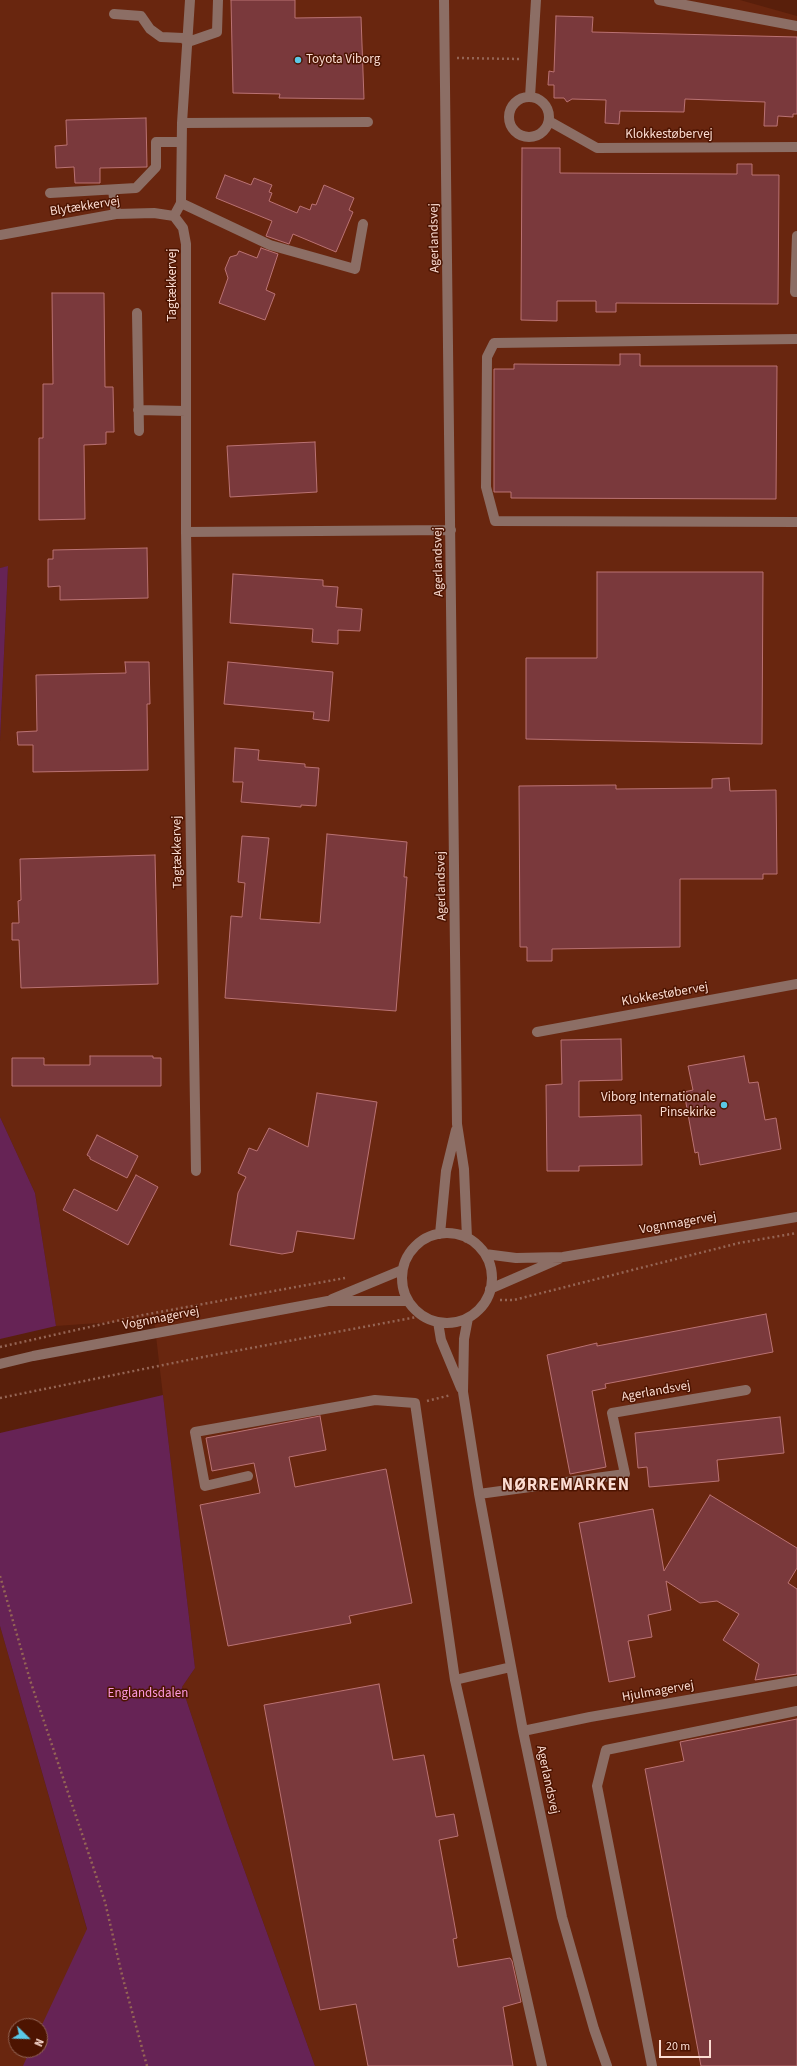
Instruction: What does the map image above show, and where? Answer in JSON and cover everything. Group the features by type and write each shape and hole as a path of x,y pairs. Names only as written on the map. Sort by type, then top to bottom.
{"street":[{"path":"174,216 181,203 182,123 190,0"},
{"path":"188,42 217,32 218,0"},
{"name":"Agerlandsvej","path":"444,0 446,57 457,1124 464,1168 468,1238"},
{"path":"530,97 536,0"},
{"path":"659,0 797,26"},
{"path":"114,14 140,16 150,29 161,37 183,38 188,42"},
{"path":"530,97 537,99 547,108 549,121 542,132 537,135 524,136 514,129 511,124 510,111 518,101 530,97"},
{"name":"Klokkestøbervej","path":"549,121 597,148 797,147"},
{"path":"182,123 368,122"},
{"path":"50,193 136,188 156,167 156,142 182,142"},
{"path":"113,190 116,214"},
{"path":"181,203 270,245 355,269 363,224"},
{"name":"Blytækkervej","path":"0,235 116,214 154,213 174,216"},
{"name":"Tagtækkervej","path":"174,216 183,228 186,244 186,532 196,1171"},
{"path":"797,236 797,292"},
{"path":"137,313 139,431"},
{"path":"797,340 494,343 487,357 486,487 495,521 797,522"},
{"path":"138,410 186,411"},
{"path":"186,532 451,530"},
{"name":"Klokkestøbervej","path":"537,1032 797,984"},
{"name":"Agerlandsvej","path":"440,1234 446,1171 457,1124"},
{"name":"Vognmagervej","path":"485,1254 516,1258 563,1257 797,1217"},
{"path":"440,1234 454,1234 468,1238 485,1254 490,1265 492,1277 486,1300 478,1311 468,1318 453,1323 438,1322 422,1316 407,1301 403,1291 402,1270 406,1258 414,1246 426,1238 440,1234"},
{"name":"Vognmagervej","path":"490,1289 563,1257"},
{"name":"Vognmagervej","path":"328,1301 402,1270"},
{"name":"Vognmagervej","path":"0,1364 41,1354 328,1301 407,1301"},
{"name":"Agerlandsvej","path":"468,1318 464,1339 463,1392 479,1494 523,1732 562,1917 594,2029 607,2066"},
{"name":"Agerlandsvej","path":"438,1322 441,1340 463,1392"},
{"name":"Agerlandsvej","path":"479,1494 625,1474 612,1413 746,1390"},
{"path":"248,1476 204,1486 195,1432 375,1400 416,1403 455,1680 542,2066"},
{"path":"455,1680 511,1667"},
{"name":"Hjulmagervej","path":"523,1732 590,1717 797,1681"},
{"path":"652,2066 597,1786 606,1750 797,1711"}],"path":[{"path":"446,57 532,60"},
{"path":"486,1300 514,1300 738,1243 797,1233"},
{"path":"0,1347 143,1315 346,1278"},
{"path":"0,1398 422,1316"},
{"path":"416,1403 463,1392"},
{"path":"0,1576 30,1680 105,1902 122,1975 147,2066"}],"shaded area":[{"path":"0,0 740,0 797,16 797,2066 315,2066 227,1822 182,1687 195,1668 154,1319 56,1326 35,1193 0,1117 0,741 8,567 0,568"},
{"path":"0,1626 126,2066 0,2066"}],"green space":[{"path":"8,566 0,741 0,568"},
{"path":"0,1117 35,1193 56,1326 0,1339"},
{"name":"Englandsdalen","path":"163,1395 195,1668 182,1687 227,1822 315,2066 23,2066 26,2058 48,2058 48,2018 45,2018 87,1929 0,1626 0,1433"}],"building":[{"name":"Toyota Viborg","path":"231,0 295,0 295,18 361,17 364,99 279,98 280,94 233,93"},
{"path":"556,16 593,17 592,32 797,37 797,114 793,114 793,117 778,116 777,126 764,126 765,102 685,99 684,112 620,111 619,124 605,123 606,100 572,99 567,102 564,98 554,98 554,85 548,85 549,71 554,72"},
{"path":"146,118 147,167 100,168 100,183 75,183 74,167 56,168 55,146 67,145 66,120"},
{"path":"522,148 560,148 560,173 737,174 737,164 752,164 752,175 779,175 778,304 616,303 616,312 596,312 596,301 557,301 557,321 521,320"},
{"path":"225,175 251,185 254,178 272,185 269,192 272,193 269,201 297,213 300,206 310,210 312,204 316,205 324,185 354,198 349,210 353,212 336,252 293,234 289,244 266,236 272,221 216,198"},
{"path":"261,248 278,254 266,290 275,294 265,320 219,303 228,278 225,269 230,257 237,255 239,251 257,258"},
{"path":"52,293 104,293 105,387 113,387 114,432 106,432 106,444 84,445 85,519 39,520 39,438 43,438 43,384 53,384"},
{"path":"620,354 640,354 640,366 777,366 776,499 511,498 511,492 494,492 494,369 514,369 514,364 620,365"},
{"path":"315,442 317,492 230,497 227,446"},
{"path":"147,548 148,598 60,600 60,586 48,587 48,559 53,559 53,550"},
{"path":"597,572 763,572 762,744 526,739 526,658 597,658"},
{"path":"233,574 323,580 323,586 338,587 336,607 362,609 360,631 338,630 338,644 312,642 313,629 230,623"},
{"path":"125,662 149,662 150,704 147,704 148,770 33,772 33,745 18,745 17,732 37,731 36,675 126,673"},
{"path":"228,662 333,672 329,721 313,719 314,712 224,704"},
{"path":"235,748 259,750 258,760 305,764 305,767 319,768 316,806 301,805 301,807 241,802 243,782 233,782"},
{"path":"729,778 730,791 776,790 777,874 763,874 763,879 680,879 680,947 552,949 552,961 527,961 527,947 520,947 519,786 616,785 616,789 712,788 712,779"},
{"path":"327,834 407,842 404,877 407,877 396,1011 225,998 231,916 242,917 245,883 238,882 242,836 269,838 260,919 320,923"},
{"path":"155,855 158,984 21,988 19,940 12,940 12,923 19,923 18,901 21,900 20,859"},
{"path":"621,1039 622,1080 579,1081 579,1117 641,1115 642,1165 579,1166 579,1171 547,1171 546,1085 562,1084 561,1040"},
{"path":"90,1056 153,1056 153,1058 161,1058 161,1086 12,1086 12,1058 44,1058 44,1065 90,1065"},
{"name":"Viborg Internationale Pinsekirke","path":"744,1056 749,1083 758,1082 765,1120 776,1118 781,1149 700,1165 698,1152 695,1153 684,1092 693,1090 688,1066"},
{"path":"317,1093 377,1102 354,1239 297,1231 293,1252 282,1254 230,1245 238,1193 246,1177 238,1173 249,1148 257,1151 269,1128 308,1147"},
{"path":"97,1135 138,1156 127,1178 90,1159 87,1155"},
{"path":"136,1175 158,1187 128,1245 63,1210 74,1189 117,1211"},
{"path":"766,1314 773,1352 605,1384 606,1388 592,1391 606,1467 570,1474 547,1355 597,1343 597,1346"},
{"path":"320,1416 326,1450 289,1457 295,1487 386,1469 412,1603 349,1616 351,1623 228,1646 200,1505 260,1493 254,1463 212,1471 206,1438"},
{"path":"780,1417 784,1453 717,1460 719,1481 649,1487 647,1467 638,1468 635,1433"},
{"path":"710,1495 797,1548 797,1568 788,1583 797,1589 797,1674 755,1680 759,1664 723,1640 739,1614 717,1601 700,1603 666,1581 671,1610 648,1615 652,1637 628,1641 635,1677 609,1682 579,1523 653,1509 664,1571"},
{"path":"379,1684 393,1760 424,1755 436,1817 454,1814 458,1836 439,1840 457,1938 453,1939 458,1967 510,1958 512,1961 521,2002 503,2007 513,2066 368,2066 356,2004 320,2010 264,1705"},
{"path":"797,1719 797,2066 701,2066 645,1769 684,1761 680,1742"}],"place":[{"name":"Toyota Viborg","path":"298,60"},
{"name":"Viborg Internationale Pinsekirke","path":"724,1105"}],"district":[{"name":"NØRREMARKEN","path":"566,1486"}]}
